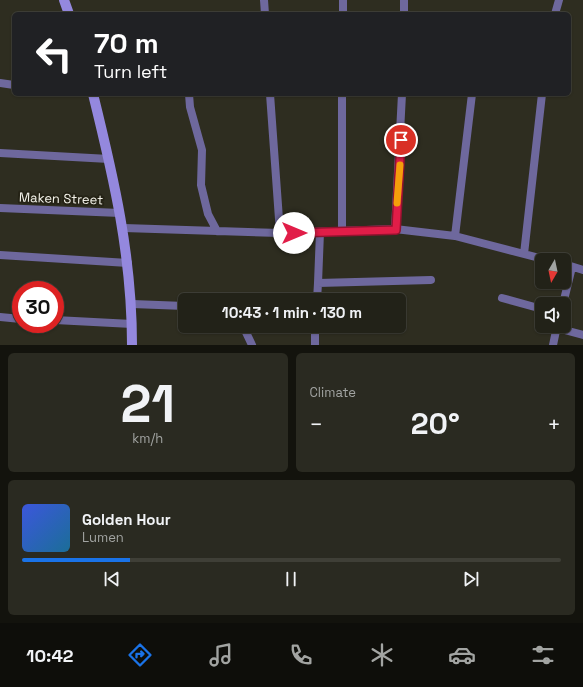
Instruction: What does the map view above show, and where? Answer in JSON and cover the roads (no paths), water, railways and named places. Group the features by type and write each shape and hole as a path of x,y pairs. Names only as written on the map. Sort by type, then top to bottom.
{"street":[{"path":"64,0 68,12"},
{"path":"264,0 265,12"},
{"path":"343,0 343,12"},
{"path":"404,0 404,12"},
{"path":"556,12 559,0"},
{"path":"0,83 12,85"},
{"path":"93,96 124,228 132,304 132,345"},
{"path":"189,96 190,107 202,150 201,185 208,214 217,231"},
{"path":"270,96 280,233"},
{"path":"342,96 342,232"},
{"path":"396,230 402,96"},
{"path":"454,236 472,96"},
{"path":"524,254 542,96"},
{"path":"0,153 109,159"},
{"name":"Maken Street","path":"0,208 120,213"},
{"path":"124,228 280,233 396,230 454,236 535,257"},
{"path":"317,293 320,232"},
{"path":"0,255 128,263"},
{"path":"571,267 583,270"},
{"path":"318,282 431,280"},
{"path":"502,298 535,308"},
{"path":"132,304 178,306"},
{"path":"0,317 12,318"},
{"path":"64,320 132,324"},
{"path":"571,331 583,334"},
{"path":"246,333 252,345"},
{"path":"315,345 316,333"},
{"path":"553,345 556,333"}]}
